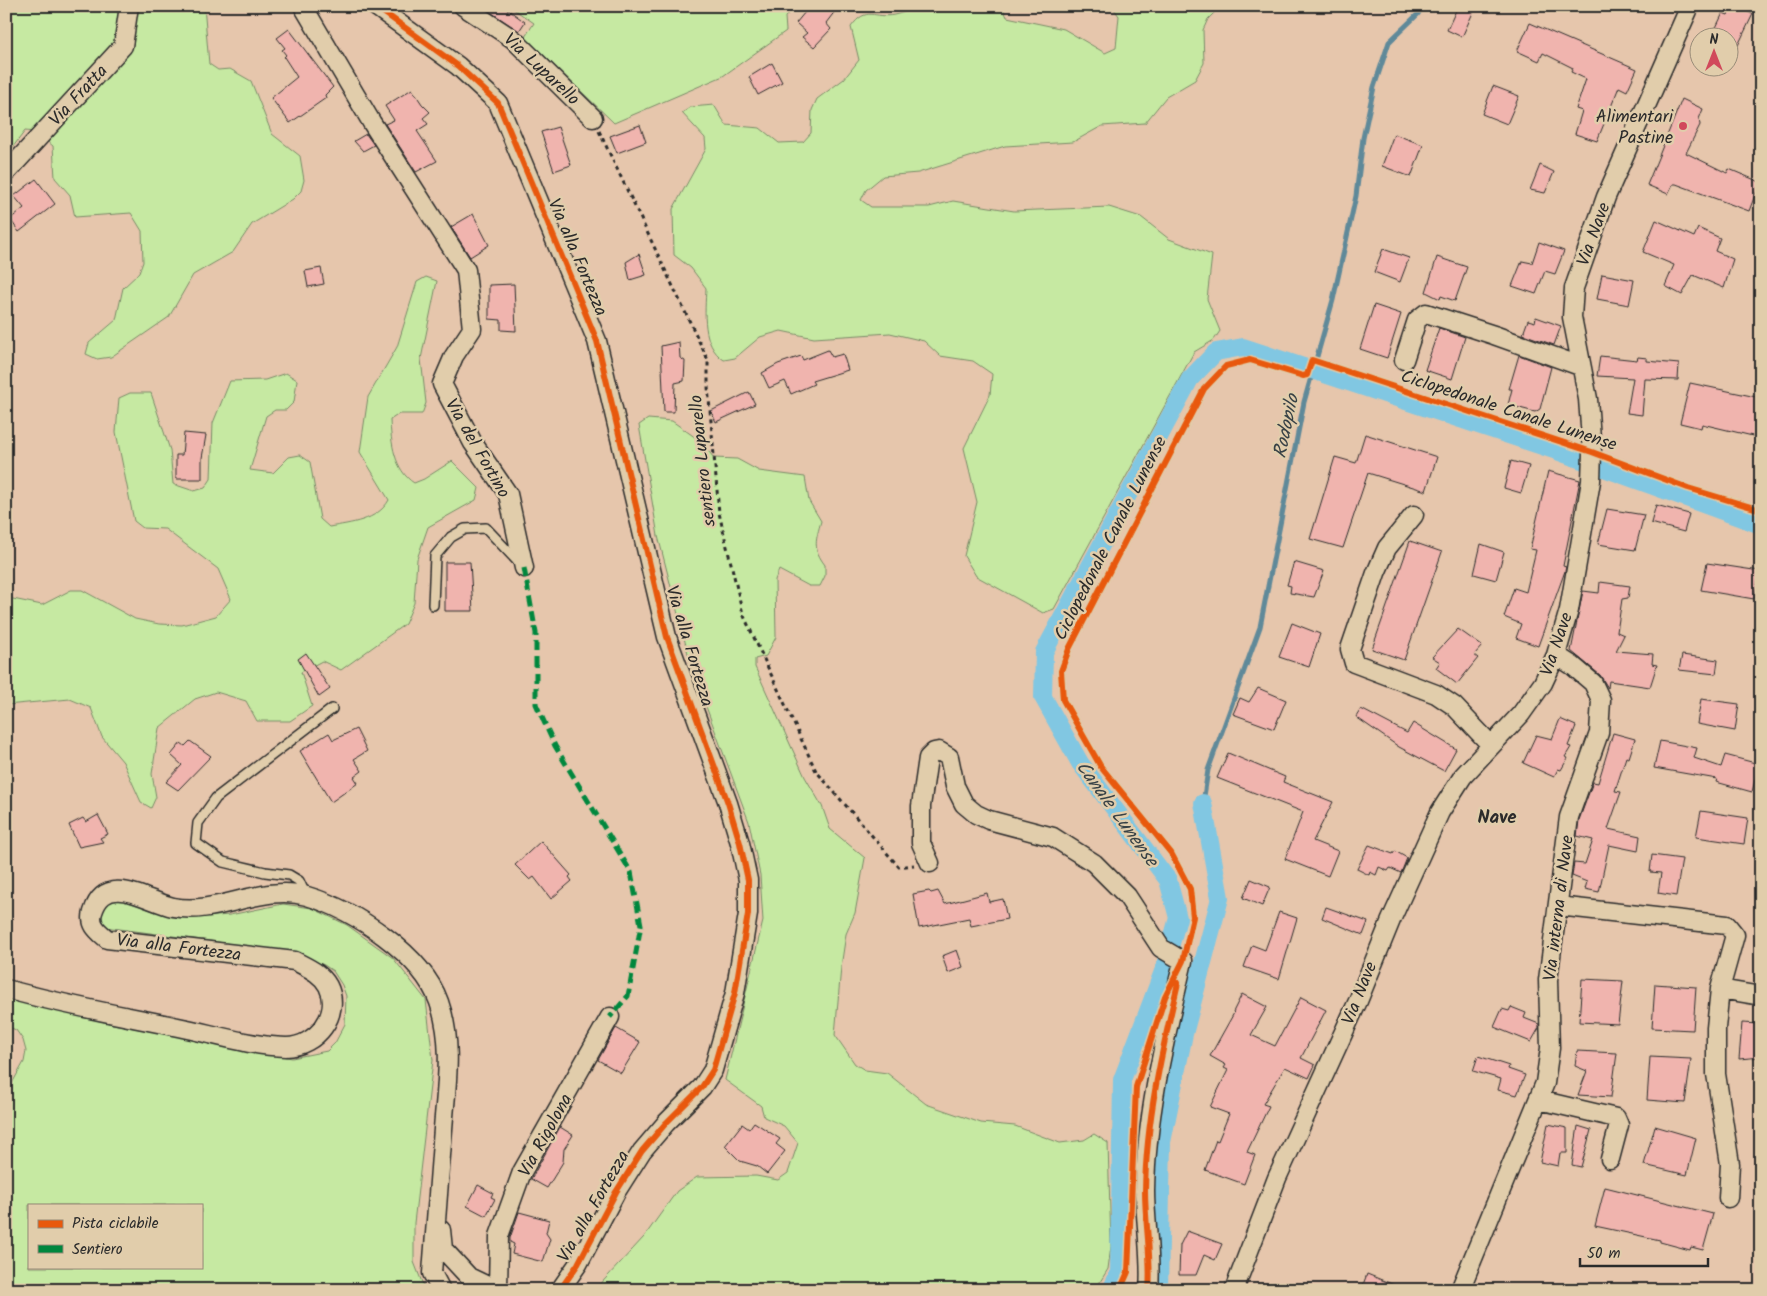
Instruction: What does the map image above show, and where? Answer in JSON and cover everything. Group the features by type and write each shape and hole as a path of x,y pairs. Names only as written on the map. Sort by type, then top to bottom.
{"street":[{"name":"Via Fratta","path":"6,173 123,46 128,6"},
{"name":"Via del Fortino","path":"303,6 367,114 466,270 472,329 454,356 442,384 473,443 508,494 524,568"},
{"name":"Via alla Fortezza","path":"375,6 458,66 498,103 597,341 667,637 728,803 740,843 748,880 748,914 735,993 713,1070 702,1087 666,1123 642,1151 616,1192 578,1264 560,1290"},
{"name":"Via Luparello","path":"463,6 514,39 593,118"},
{"name":"Via Nave","path":"1234,1290 1277,1178 1440,812 1462,776 1521,714 1542,683 1556,655 1569,610 1591,481 1592,452 1588,399 1580,366 1572,317 1574,288 1606,197 1690,6"},
{"path":"1404,360 1417,320 1426,313 1580,366"},
{"path":"1414,515 1387,548 1376,573 1350,649 1350,655 1354,663 1436,694 1454,706 1491,744"},
{"name":"Via interna di Nave","path":"1460,1290 1545,1083 1550,1048 1548,980 1569,817 1599,733 1601,700 1593,683 1556,655"},
{"path":"930,863 921,843 921,806 928,758 939,751 949,757 955,786 964,804 976,814 989,820 1053,836 1094,863 1127,896 1145,924 1168,952 1183,961 1151,1115 1145,1191 1150,1273 1149,1290"},
{"name":"Via alla Fortezza","path":"6,990 56,1003 234,1039 288,1047 314,1038 328,1021 332,999 328,986 317,972 295,961 107,939 94,929 91,917 96,901 107,892 123,890 167,906 188,910 282,893 306,896 370,926 396,945 423,974 439,1001 447,1032 448,1077 432,1273 441,1290"},
{"path":"1558,906 1727,925 1735,935 1720,989 1716,1028 1716,1074 1730,1164 1728,1198"},
{"path":"1720,989 1761,996"},
{"name":"Via Rigolona","path":"437,1205 444,1249 470,1277 497,1290 499,1236 522,1172 610,1017"},
{"path":"1539,1100 1616,1118 1619,1125 1610,1159"}],"lane":[{"name":"Via del Fortino","path":"433,605 435,556 451,537 465,529 486,528 524,568"},
{"path":"306,896 299,881 289,875 223,862 196,843 198,824 216,798 332,709"}],"green space":[{"path":"6,6 204,6 209,64 218,70 230,69 251,81 272,134 300,156 304,180 301,191 293,199 252,224 233,252 193,275 169,317 111,357 97,359 86,354 89,343 116,320 123,288 139,273 143,262 142,231 131,213 75,217 70,195 55,178 53,146 36,132 25,131 6,156"},
{"path":"509,6 795,6 785,17 786,31 723,76 614,123 525,37 534,23"},
{"path":"922,6 1002,6 1007,17 1064,29 1105,53 1116,48 1119,16 1112,6 1221,6 1208,19 1203,30 1204,63 1195,80 1166,97 1145,123 1102,126 1073,142 1005,146 918,173 883,176 866,190 861,200 871,207 929,207 953,201 1014,211 1109,207 1141,217 1169,239 1212,255 1207,299 1220,331 1214,340 1194,352 1054,609 1043,613 976,576 964,556 977,502 964,448 990,395 992,374 973,361 940,356 924,341 890,333 814,338 781,331 760,337 735,358 724,360 711,346 708,337 705,317 706,288 691,268 674,255 673,209 706,149 705,138 682,113 691,107 714,105 726,125 760,128 779,143 803,142 811,133 812,110 817,99 844,79 859,60 851,27 857,20 866,15 894,15"},
{"path":"426,277 437,281 421,359 426,403 422,414 399,414 390,420 395,455 402,471 414,483 424,479 452,461 479,488 476,500 428,527 417,559 414,603 405,624 341,670 322,661 301,672 312,706 290,721 257,721 246,701 216,692 195,699 159,728 152,774 156,797 151,808 141,802 123,762 102,737 91,708 70,699 6,705 6,601 8,598 42,605 71,590 82,590 135,619 159,624 182,625 216,616 231,599 218,569 165,529 143,528 134,521 116,432 119,398 130,393 151,393 170,450 173,484 194,491 205,488 211,479 213,423 230,381 265,380 286,373 297,380 294,402 286,410 275,410 266,416 250,470 273,473 289,457 300,455 310,462 320,519 329,527 371,517 378,513 389,500 360,452 368,397 397,347 417,282"},
{"path":"648,419 672,421 699,440 714,458 737,459 759,471 805,477 809,501 821,521 816,544 818,554 825,565 825,576 820,586 809,586 779,570 775,580 776,637 766,656 755,659 755,667 805,777 822,806 830,829 865,858 855,913 846,934 835,1035 855,1064 865,1070 887,1073 926,1104 981,1123 1015,1126 1060,1143 1084,1140 1094,1134 1108,1143 1111,1246 1108,1269 1095,1290 595,1290 644,1237 677,1191 697,1177 756,1176 778,1180 788,1173 798,1143 784,1126 764,1117 761,1106 725,1080 763,921 760,875 749,822 692,669 658,536 639,425"},
{"path":"117,898 156,912 203,917 230,915 283,904 312,908 347,925 393,958 426,1000 433,1060 414,1223 414,1262 425,1290 6,1290 6,1094 24,1062 26,1051 23,1040 16,1030 6,1026 6,999 113,1024 292,1058 327,1051 335,1043 345,1024 346,996 342,985 333,971 324,965 292,952 105,927 101,914 103,906"}],"building":[{"path":"492,6 503,6 525,22 519,31 489,11"},
{"path":"810,6 839,6 826,23 831,29 814,47 802,37 807,33 796,23"},
{"path":"1458,6 1476,6 1462,37 1447,30"},
{"path":"1732,6 1753,14 1740,41 1740,28 1716,28 1723,13 1728,15"},
{"path":"1530,23 1637,69 1627,91 1619,87 1597,141 1575,134 1582,111 1576,109 1586,79 1571,72 1573,68 1543,53 1539,61 1517,51"},
{"path":"289,29 333,87 325,95 326,98 290,123 271,98 297,77 284,57 286,55 282,50 285,48 277,38"},
{"path":"772,63 782,82 758,95 749,77"},
{"path":"1493,86 1519,96 1507,124 1482,114"},
{"path":"412,89 430,112 423,118 428,124 417,131 437,161 416,172 385,124 394,120 385,106"},
{"path":"1682,99 1703,109 1699,119 1700,125 1686,153 1727,173 1729,169 1760,182 1749,211 1676,184 1673,184 1668,194 1647,185"},
{"path":"640,125 646,142 617,153 610,136"},
{"path":"558,127 571,165 554,171 541,132"},
{"path":"366,134 374,145 363,151 354,141"},
{"path":"1394,134 1423,145 1411,177 1382,166"},
{"path":"1540,165 1554,172 1545,193 1530,190"},
{"path":"36,179 55,204 19,232 10,219 24,208 14,196"},
{"path":"473,214 489,245 470,257 451,227"},
{"path":"1656,220 1694,237 1698,228 1720,238 1715,251 1733,259 1724,288 1693,275 1682,295 1665,286 1674,265 1643,252"},
{"path":"1539,242 1564,251 1555,274 1545,271 1536,294 1512,286 1522,261 1532,263"},
{"path":"1383,249 1409,258 1400,282 1374,272"},
{"path":"639,254 646,275 630,280 626,262"},
{"path":"1437,257 1467,267 1455,301 1441,296 1440,299 1426,292"},
{"path":"321,268 324,284 308,287 305,271"},
{"path":"1602,274 1634,280 1629,305 1597,299"},
{"path":"514,284 516,331 501,330 501,320 489,319 489,285"},
{"path":"1374,305 1401,314 1387,358 1360,349"},
{"path":"1536,317 1561,326 1554,345 1523,334 1528,320 1535,322"},
{"path":"1439,328 1465,337 1452,379 1425,370"},
{"path":"679,342 680,358 685,361 684,381 675,383 674,412 664,412 661,346"},
{"path":"828,350 832,357 843,354 848,370 812,381 814,384 791,394 785,381 769,388 762,373 778,364 801,356 803,360"},
{"path":"1519,355 1551,367 1540,409 1535,412 1508,405 1512,389 1509,389"},
{"path":"1600,356 1637,360 1638,357 1647,358 1647,361 1679,364 1678,380 1645,379 1642,415 1627,413 1633,378 1597,376"},
{"path":"1690,383 1761,398 1761,438 1702,424 1701,428 1680,423"},
{"path":"749,392 755,404 716,422 711,411"},
{"path":"184,433 206,435 202,458 202,479 176,479 176,455 182,455"},
{"path":"1365,434 1437,457 1426,491 1368,473 1343,548 1310,539 1335,457 1356,463"},
{"path":"1511,461 1529,466 1521,493 1504,488"},
{"path":"1548,471 1580,480 1563,566 1566,567 1565,571 1538,646 1516,638 1521,624 1504,617 1514,588 1526,592 1536,550 1530,549"},
{"path":"1656,505 1689,514 1684,532 1651,523"},
{"path":"1607,509 1644,515 1635,550 1598,544"},
{"path":"1410,541 1442,552 1404,660 1372,649"},
{"path":"1481,544 1504,552 1496,580 1474,574"},
{"path":"445,562 470,562 473,611 445,611"},
{"path":"1294,562 1324,571 1314,597 1290,593 1291,586 1287,585"},
{"path":"1707,563 1760,571 1754,599 1701,590"},
{"path":"1600,582 1630,586 1628,598 1622,599 1617,632 1624,635 1616,651 1653,654 1652,664 1657,665 1650,687 1609,681 1608,688 1600,675 1571,651 1583,591 1599,593"},
{"path":"1292,623 1320,634 1309,667 1279,657"},
{"path":"1458,629 1482,646 1474,655 1478,658 1457,684 1436,668 1440,662 1432,657"},
{"path":"306,653 330,689 319,697 298,659"},
{"path":"1682,655 1718,660 1716,674 1679,670"},
{"path":"1258,688 1286,700 1274,729 1233,714 1240,698 1249,702"},
{"path":"1701,699 1739,704 1735,731 1697,724"},
{"path":"1361,709 1407,733 1413,723 1456,749 1444,771 1399,747 1356,717"},
{"path":"1560,719 1576,726 1568,746 1571,747 1565,757 1568,758 1561,770 1558,769 1554,777 1523,763 1536,735 1552,739"},
{"path":"356,729 367,751 354,759 362,771 354,777 358,783 331,802 300,751 329,733 333,740"},
{"path":"1613,733 1635,739 1629,758 1626,757 1615,791 1621,792 1608,829 1640,836 1638,851 1609,845 1599,892 1585,889 1587,882 1572,876 1574,863 1585,864 1593,840 1577,836 1579,820 1593,782 1598,783"},
{"path":"190,741 211,756 178,790 166,782 182,765 171,755 181,743 185,746"},
{"path":"1660,741 1697,748 1694,758 1721,767 1725,755 1759,764 1752,792 1716,782 1717,779 1654,768"},
{"path":"1228,753 1285,777 1283,782 1333,802 1313,841 1338,851 1328,876 1285,859 1303,812 1217,778"},
{"path":"1701,811 1748,818 1744,844 1696,837"},
{"path":"98,815 108,834 100,838 103,842 79,847 69,825 83,818 86,822"},
{"path":"541,841 571,875 569,877 572,881 551,899 534,877 530,880 515,865"},
{"path":"1369,845 1393,854 1395,851 1407,858 1401,873 1390,868 1388,871 1379,867 1376,875 1370,872 1369,875 1357,869"},
{"path":"1652,855 1682,859 1676,896 1658,893 1661,873 1650,872"},
{"path":"1251,879 1270,887 1262,906 1243,898"},
{"path":"929,891 931,893 938,891 945,904 987,893 989,902 1003,899 1007,919 971,926 969,918 919,928 913,894"},
{"path":"1326,907 1368,922 1363,935 1322,918"},
{"path":"1279,912 1297,918 1279,979 1244,967 1252,945 1265,950"},
{"path":"957,950 963,967 948,973 942,956"},
{"path":"1582,979 1623,981 1618,1024 1579,1022"},
{"path":"1655,984 1696,987 1693,1030 1652,1028"},
{"path":"1242,994 1267,1007 1251,1035 1275,1046 1301,997 1326,1010 1301,1058 1315,1065 1309,1078 1285,1067 1263,1104 1269,1106 1247,1152 1255,1155 1244,1184 1205,1170 1216,1140 1218,1141 1229,1114 1210,1107 1228,1070 1224,1068 1226,1065 1210,1056 1234,1013"},
{"path":"1511,1007 1526,1013 1524,1018 1539,1024 1539,1028 1531,1042 1494,1027 1502,1009 1509,1011"},
{"path":"1742,1023 1761,1024 1761,1057 1739,1059"},
{"path":"616,1028 640,1042 621,1073 598,1060"},
{"path":"1577,1051 1617,1053 1611,1097 1578,1095 1587,1071 1575,1066"},
{"path":"1478,1056 1509,1066 1508,1069 1525,1075 1517,1095 1498,1090 1501,1079 1473,1071"},
{"path":"1650,1057 1691,1059 1685,1103 1647,1100"},
{"path":"754,1122 780,1139 776,1144 785,1151 767,1174 757,1166 740,1161 725,1146 742,1124 749,1129"},
{"path":"1548,1124 1567,1128 1567,1153 1560,1153 1558,1166 1540,1162"},
{"path":"1578,1126 1591,1130 1581,1167 1572,1165"},
{"path":"1655,1126 1696,1138 1687,1175 1644,1165"},
{"path":"560,1127 573,1135 564,1149 563,1162 547,1188 531,1179"},
{"path":"478,1185 493,1193 491,1197 495,1199 486,1216 467,1206"},
{"path":"1605,1187 1713,1214 1703,1250 1691,1247 1690,1250 1660,1242 1660,1240 1595,1226"},
{"path":"519,1212 549,1220 546,1233 550,1239 543,1262 512,1254 514,1244 510,1242 510,1238"},
{"path":"1187,1231 1222,1244 1215,1260 1204,1255 1196,1275 1179,1275 1180,1245"},
{"path":"1367,1274 1404,1289 1404,1290 1361,1290"}],"waterway":[{"name":"Rodopilo","path":"1203,803 1208,770 1260,627 1304,402 1333,300 1356,196 1363,138 1374,87 1389,42 1418,14 1422,6"},
{"name":"Canale Lunense","path":"1111,1290 1119,1273 1122,1080 1164,969 1178,918 1168,880 1080,763 1043,697 1044,652 1190,379 1216,352 1243,347 1557,451 1761,525"},
{"path":"1159,1290 1162,1142 1184,1034 1220,898 1203,803"}],"marked path":[{"path":"524,568 536,633 536,704 555,746 631,872 641,925 628,996 610,1017"}],"cycle path":[{"path":"375,6 458,66 498,103 597,341 667,637 728,803 740,843 748,880 748,914 735,993 713,1070 702,1087 666,1123 642,1151 616,1192 578,1264 560,1290"},
{"name":"Ciclopedonale Canale Lunense","path":"1120,1290 1128,1272 1136,1087 1165,997 1183,961 1193,917 1190,889 1171,853 1101,767 1063,700 1061,671 1069,649 1204,389 1226,366 1250,360 1303,376 1307,375 1312,360 1592,452 1688,488 1761,510"},
{"path":"1149,1290 1150,1265 1145,1191 1148,1138 1161,1060 1178,983"}],"place":[{"name":"Alimentari Pastine","path":"1683,126"}],"district":[{"name":"Nave","path":"1497,816"}]}
